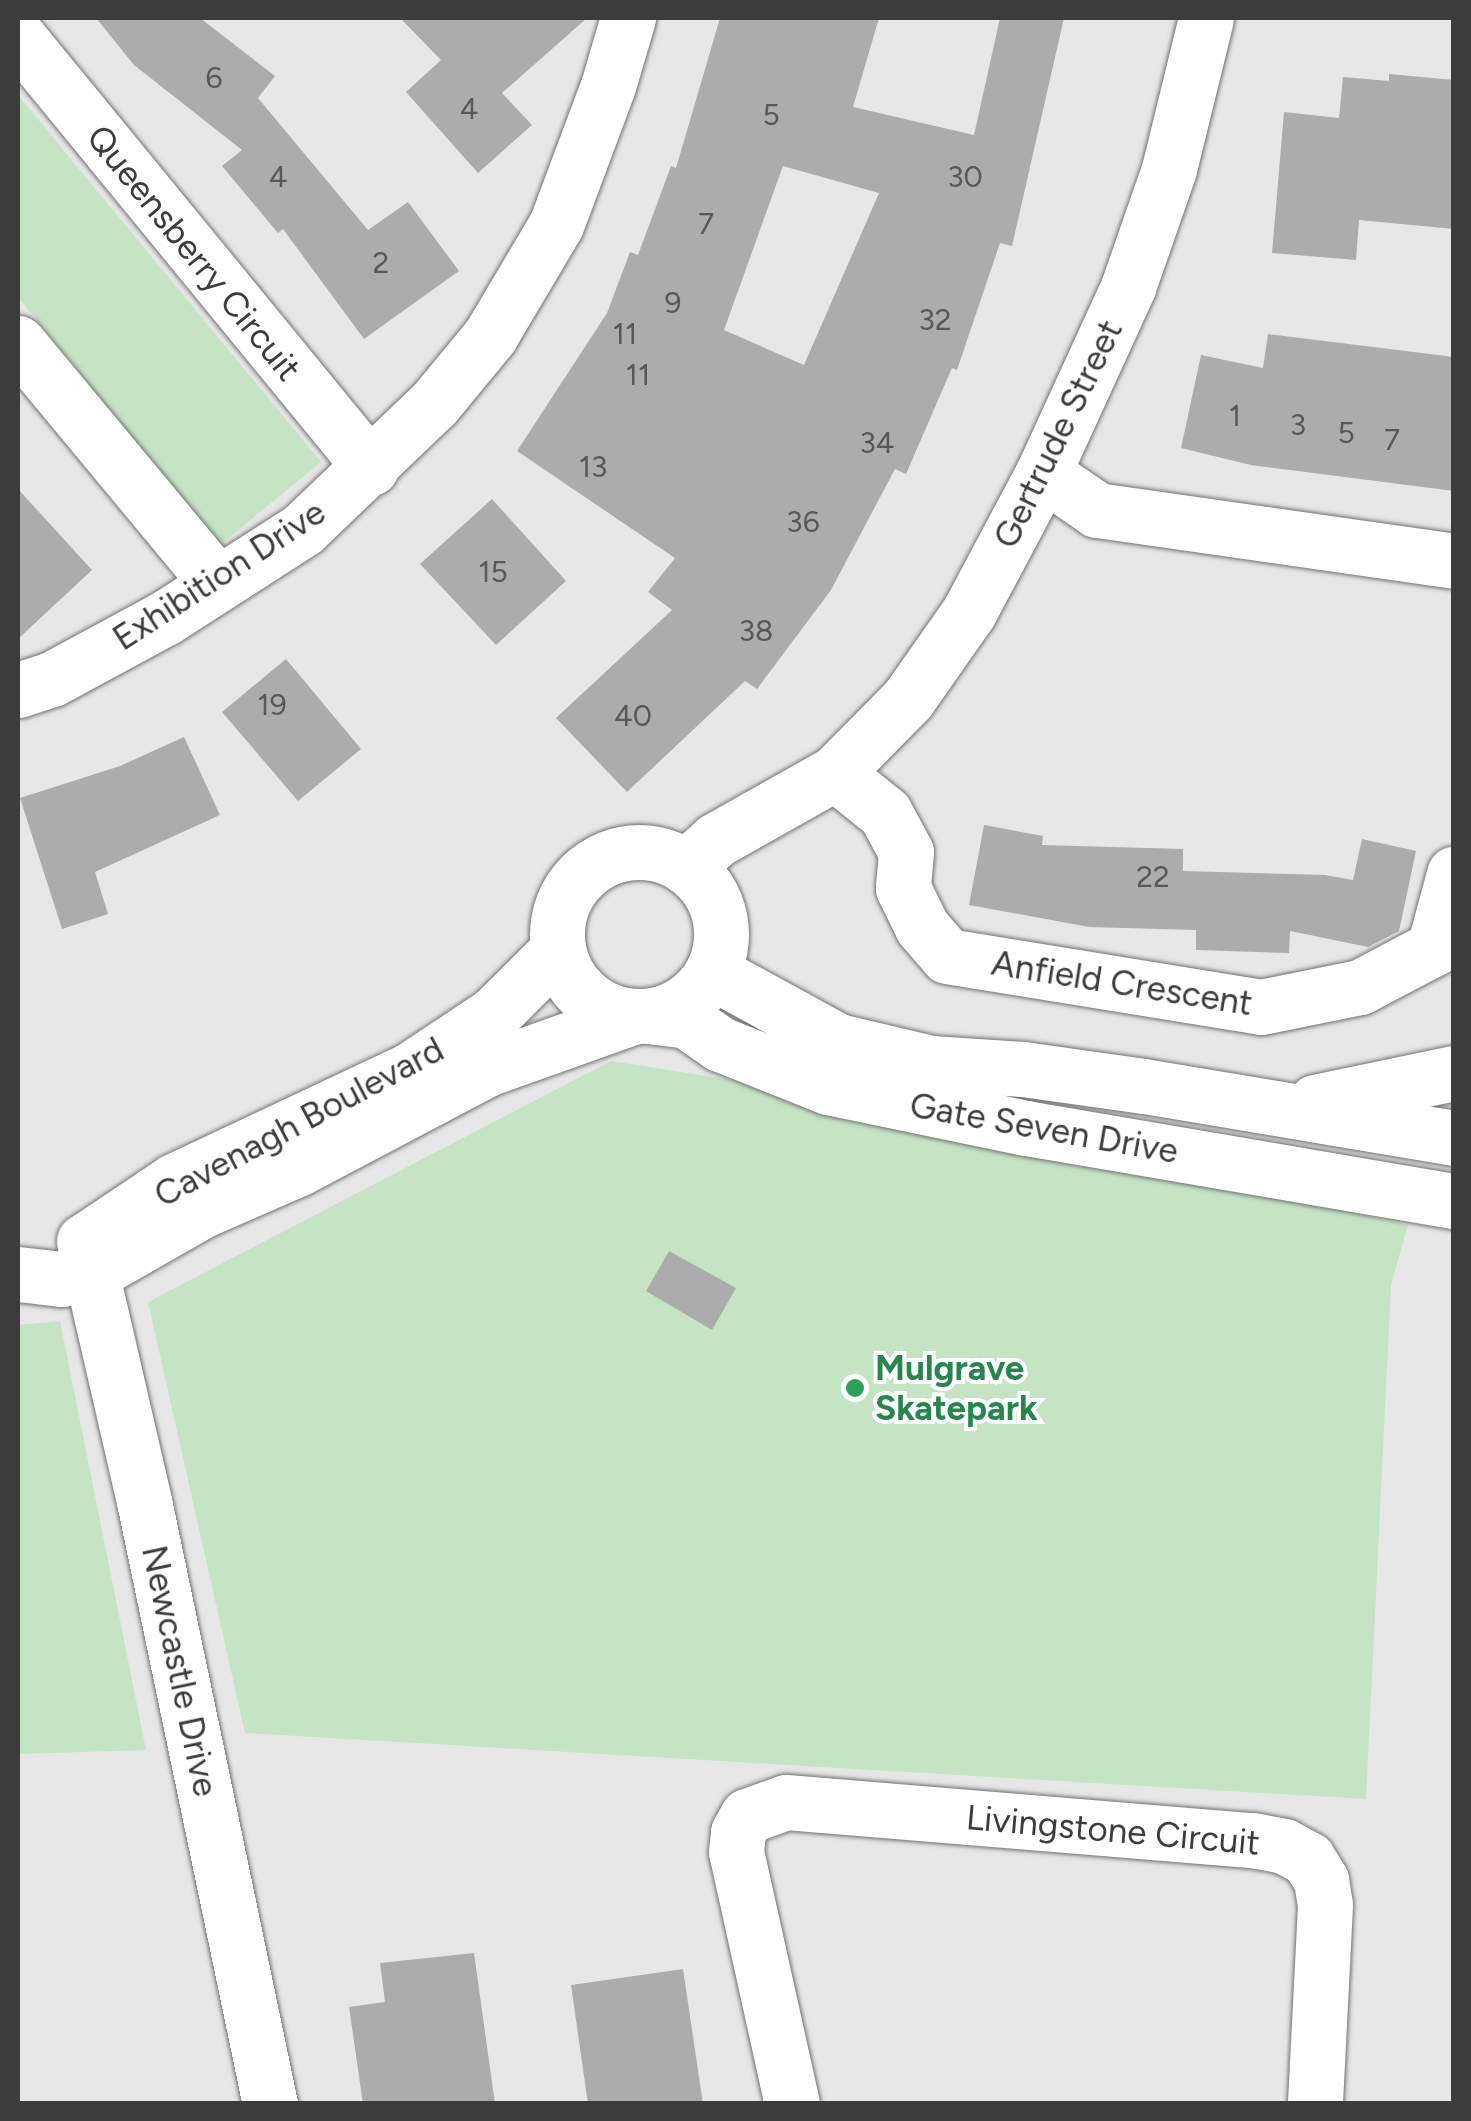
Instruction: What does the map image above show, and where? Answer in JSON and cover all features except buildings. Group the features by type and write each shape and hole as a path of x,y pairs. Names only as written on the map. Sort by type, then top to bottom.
{"street":[{"name":"Exhibition Drive","path":"18,690 52,679 218,584 302,529 434,404 490,336 556,224 628,18"},
{"name":"Gertrude Street","path":"701,885 716,840 820,781 908,700 970,612 1043,473 1128,286 1169,169 1206,18"},
{"name":"Queensberry Circuit","path":"18,37 370,468"},
{"path":"18,343 218,584"},
{"path":"1043,473 1096,510 1454,562"},
{"name":"Anfield Crescent","path":"820,781 885,813 906,852 903,888 922,927 947,956 1261,1007 1360,988 1434,948 1454,874"},
{"path":"87,1258 299,1168 489,1068 641,1016 674,1009 696,994 712,972 721,926 701,885 664,856 639,852 595,864 568,892 556,930 558,950 568,976 585,996 609,1010 641,1016"},
{"name":"Cavenagh Boulevard","path":"18,1274 61,1279 87,1258 120,1221 174,1181 410,1070 494,1014 558,950"},
{"name":"Gate Seven Drive","path":"712,972 838,1041 931,1063 1023,1069 1454,1138"},
{"name":"Gate Seven Drive","path":"641,1016 687,1022 720,1044 828,1087 1451,1208"},
{"name":"Gate Seven Drive","path":"1268,1108 1344,1098 1454,1073"},
{"name":"Cavenagh Boulevard","path":"18,1244 87,1258"},
{"name":"Newcastle Drive","path":"87,1258 144,1500 270,2104"},
{"name":"Livingstone Circuit","path":"792,2104 736,1852 738,1832 748,1816 786,1802 1254,1840 1284,1846 1308,1859 1322,1880 1326,1905 1315,2104"}],"green space":[{"path":"18,95 321,462 220,545 18,297"},
{"path":"611,1061 776,1087 1408,1225 1391,1285 1366,1799 245,1733 148,1302"},
{"path":"60,1321 146,1750 18,1754 18,1325"}],"place":[{"name":"Mulgrave Skatepark","path":"855,1388"}]}
